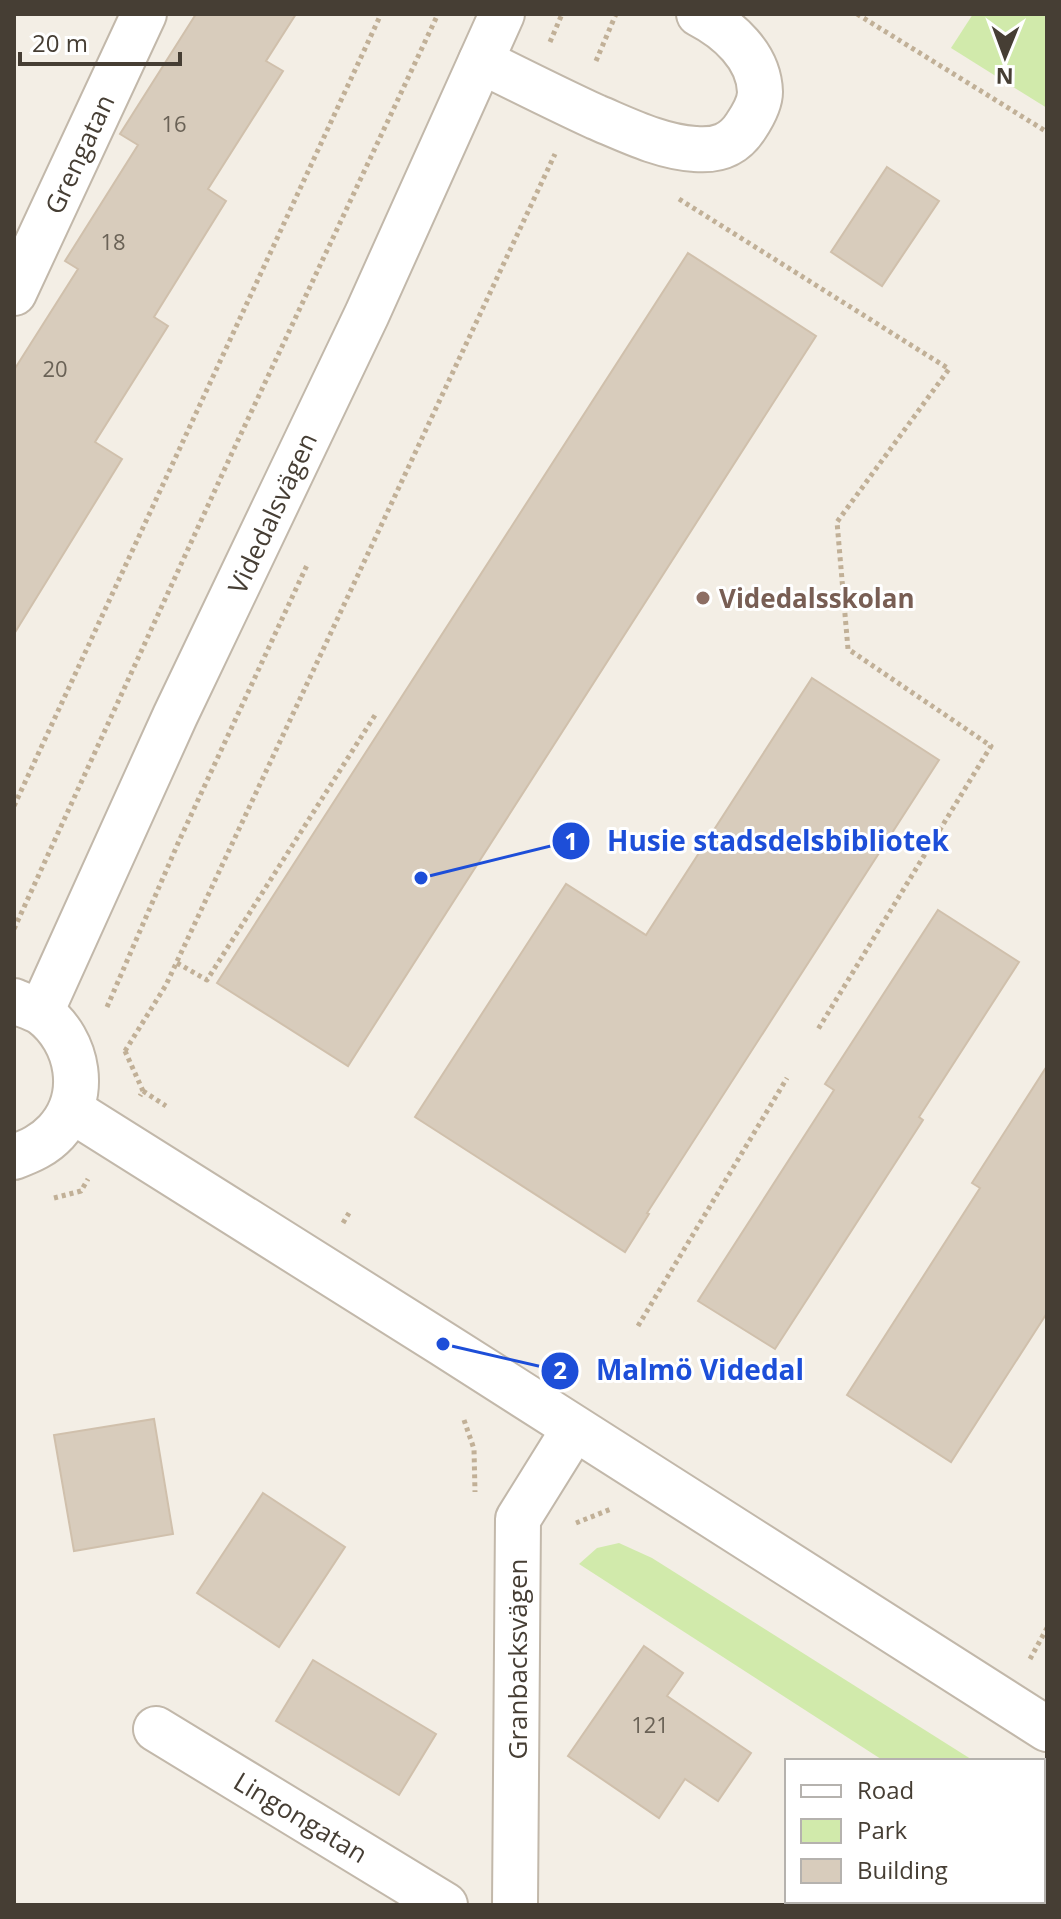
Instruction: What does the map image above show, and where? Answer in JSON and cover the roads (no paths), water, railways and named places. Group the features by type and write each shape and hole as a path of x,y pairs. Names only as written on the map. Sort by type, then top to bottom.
{"street":[{"name":"Grengatan","path":"14,293 144,14"},
{"name":"Videdalsvägen","path":"27,1006 175,716 367,314 502,14"},
{"path":"481,61 639,136 693,149 723,148 741,135 761,94 746,54 728,30 699,14"},
{"path":"14,1157 37,1148 57,1132 71,1110 77,1083 74,1055 61,1031 27,1006"},
{"path":"71,1110 1047,1729"},
{"name":"Granbacksvägen","path":"515,1905 518,1519 574,1429"},
{"name":"Lingongatan","path":"156,1729 445,1905"}],"place":[{"name":"Videdalsskolan","path":"703,598"},
{"name":"Husie stadsdelsbibliotek","path":"421,878"},
{"name":"Malmö Videdal","path":"443,1344"}]}
